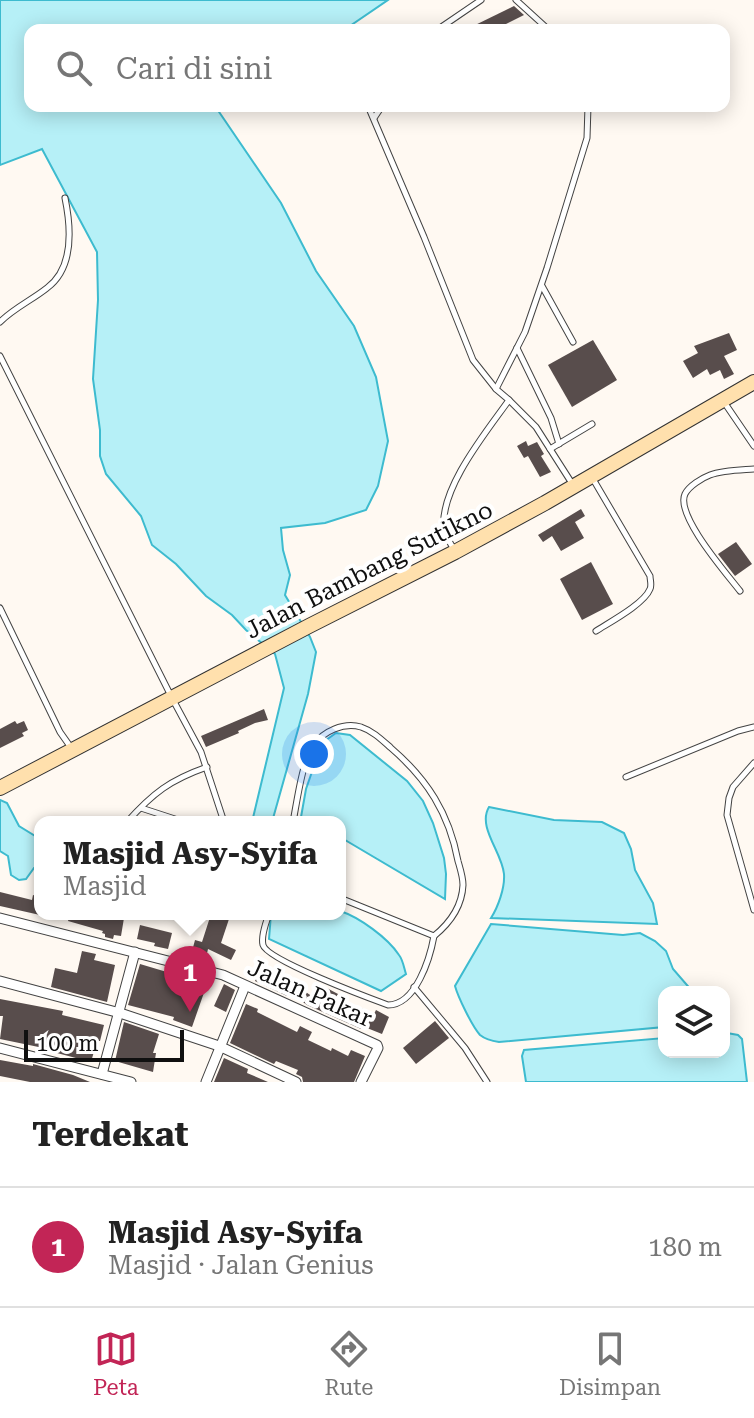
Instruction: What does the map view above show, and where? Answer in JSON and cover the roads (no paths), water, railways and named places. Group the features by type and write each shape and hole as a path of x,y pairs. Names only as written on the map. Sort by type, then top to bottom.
{"street":[{"name":"Jalan Bambang Sutikno","path":"0,788 455,552 754,382"},
{"name":"Jalan Pakar","path":"0,918 223,975 377,1045 361,1082"},
{"path":"102,1074 135,952"},
{"path":"0,981 120,1013 219,1046 296,1082"},
{"path":"206,1082 245,986"},
{"path":"0,1048 131,1082"}],"lane":[{"path":"446,24 481,0"},
{"path":"516,0 542,24"},
{"path":"371,112 473,360 496,389 536,427 573,486"},
{"path":"374,119 378,112"},
{"path":"496,389 525,332 541,285 587,138 588,112"},
{"path":"0,322 49,287 60,275 70,234 65,198"},
{"path":"541,285 573,342"},
{"path":"517,347 551,418 559,444"},
{"path":"0,356 201,752 222,816"},
{"path":"455,552 444,532 444,515 450,492 467,461 509,400"},
{"path":"724,401 754,446"},
{"path":"550,449 592,424"},
{"path":"740,591 692,526 683,501 690,488 712,474 754,469"},
{"path":"591,476 650,576 651,583 645,597 596,631"},
{"path":"0,608 60,732 72,750"},
{"path":"268,920 262,942 270,954 388,1005 396,1005 414,987 431,953 434,936 453,917 460,899 463,884 448,821 433,792 401,756 375,734 360,727 342,726 322,735 311,748 294,816"},
{"path":"626,777 754,727"},
{"path":"754,763 733,787 727,815 754,910"},
{"path":"133,816 160,789 180,776 207,767"},
{"path":"140,808 165,816"},
{"path":"346,900 434,936"},
{"path":"414,987 465,1048 487,1082"}],"water":[{"path":"0,0 388,0 353,24 24,24 24,112 219,112 281,203 316,271 354,326 376,377 388,441 378,486 366,510 325,523 281,528 290,575 285,595 316,652 308,694 274,816 253,816 284,688 275,654 152,545 141,516 106,474 100,456 93,379 98,300 97,252 42,149 0,165"},
{"path":"336,733 350,735 407,781 423,801 444,858 445,899 346,841 346,816 301,816 306,789 322,743"},
{"path":"0,800 7,803 19,826 34,835 34,868 26,879 19,880 11,875 8,856 0,851"},
{"path":"489,807 554,820 602,822 624,833 635,870 653,903 657,924 491,918 500,897 504,874 486,823"},
{"path":"346,913 388,942 400,957 406,974 381,991 269,939 271,920 346,920"},
{"path":"491,924 623,935 640,933 666,951 673,969 688,986 658,986 658,1028 499,1042 480,1035 455,986"},
{"path":"730,1034 742,1039 747,1082 526,1082 524,1050 658,1039 658,1058 730,1058"}],"place":[{"name":"Masjid Asy-Syifa","path":"190,1012"}]}
